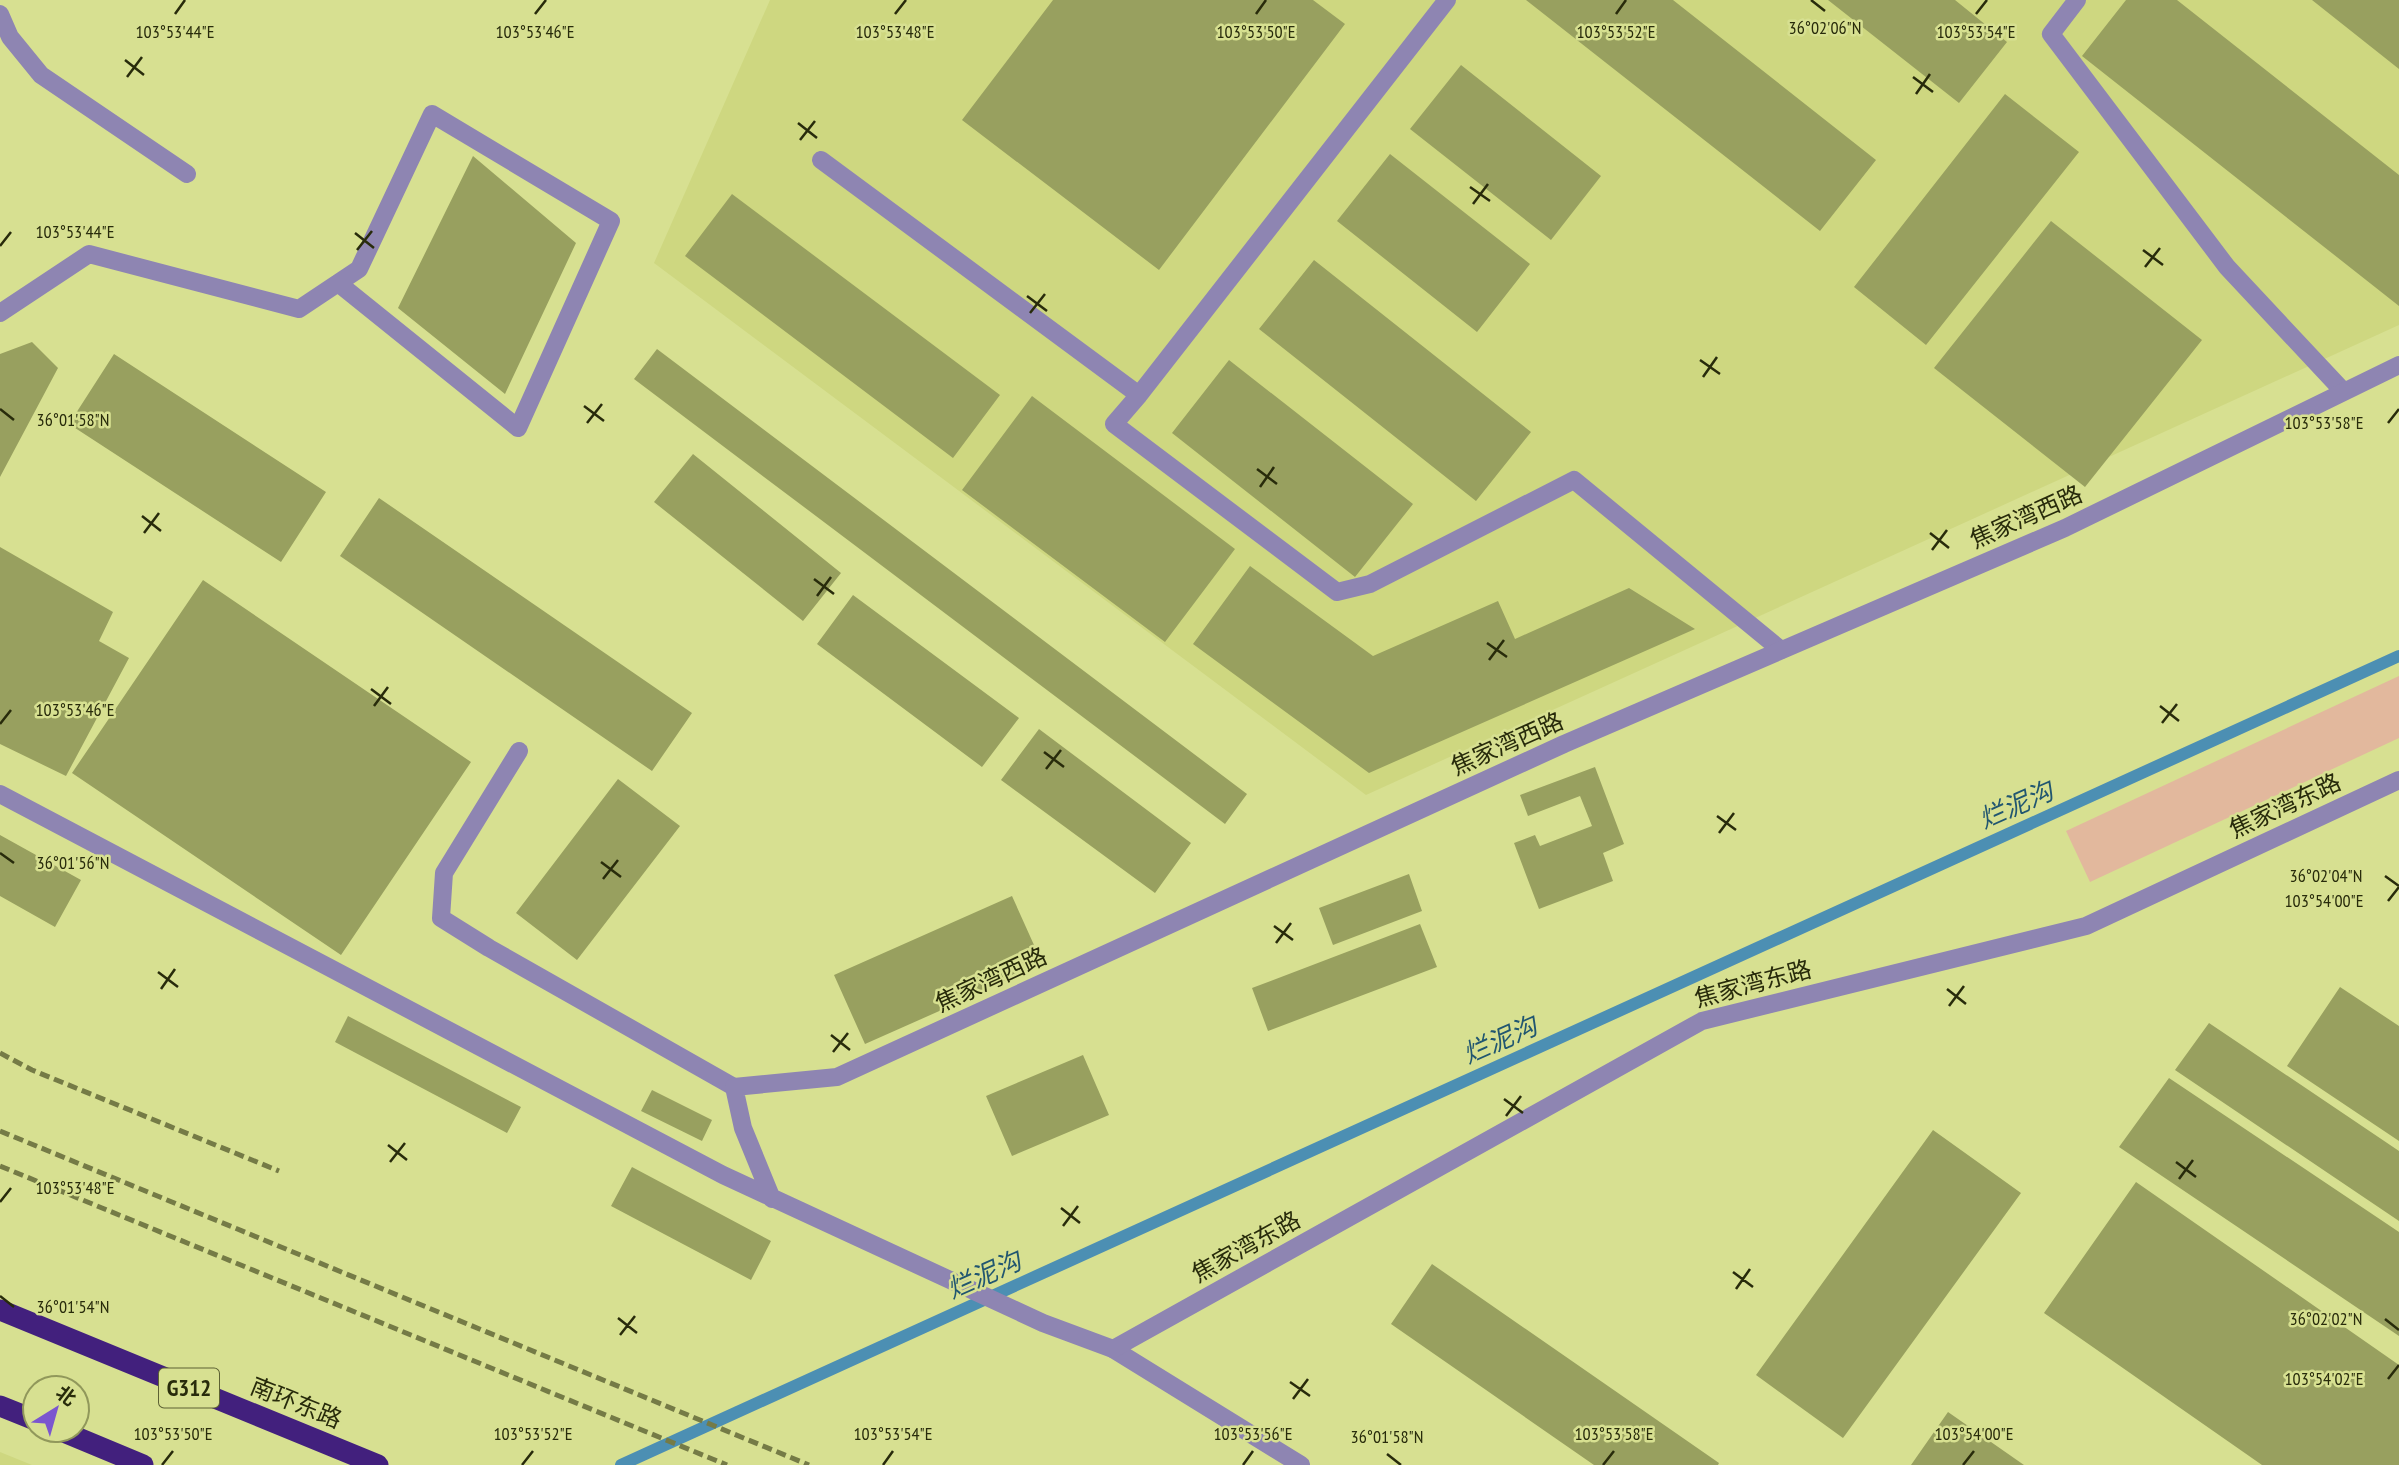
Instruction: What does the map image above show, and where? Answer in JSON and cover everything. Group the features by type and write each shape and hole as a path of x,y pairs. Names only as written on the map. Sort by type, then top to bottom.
{"highway":[{"name":"南环东路","path":"0,1310 378,1465"},
{"path":"0,1406 21,1414"},
{"path":"91,1443 143,1465"}],"street":[{"path":"1447,0 1114,424 1337,592 1370,584 1574,480 1782,650"},
{"path":"2077,0 2051,34 2227,267 2343,391"},
{"path":"0,14 10,37 41,75 187,174"},
{"path":"0,313 89,254 299,309 359,269 432,114 611,221 517,428 338,284"},
{"path":"821,160 1139,395"},
{"name":"焦家湾西路","path":"734,1087 837,1077 1552,750 2065,528 2399,365"},
{"path":"519,751 444,873 441,918 734,1087 743,1128 772,1199"},
{"name":"焦家湾东路","path":"1113,1349 1702,1021 2086,926 2399,780"},
{"path":"0,793 772,1199 1043,1323 1113,1349 1301,1465"}],"shaded area":[{"path":"770,0 2399,0 2399,325 1366,795 654,263"},
{"path":"2399,676 2399,738 2090,882 2066,831"},
{"path":"0,1452 32,1465 0,1465"}],"building":[{"path":"1053,0 1313,0 1345,24 1159,270 962,120"},
{"path":"1526,0 1673,0 1876,160 1820,231"},
{"path":"1828,0 1955,0 2007,42 1959,103"},
{"path":"2126,0 2177,0 2399,175 2399,306 2082,56"},
{"path":"2312,0 2399,0 2399,69"},
{"path":"1461,65 1601,176 1551,240 1410,129"},
{"path":"2005,94 2079,152 1926,345 1854,287"},
{"path":"1390,154 1530,264 1477,332 1337,221"},
{"path":"473,156 576,243 505,394 398,308"},
{"path":"732,194 1000,395 953,458 685,256"},
{"path":"2051,221 2202,340 2085,487 1934,368"},
{"path":"1314,260 1531,432 1476,501 1259,329"},
{"path":"32,342 58,368 0,477 0,354"},
{"path":"657,349 1247,794 1225,824 634,379"},
{"path":"114,354 326,492 281,562 69,424"},
{"path":"1229,360 1413,504 1355,577 1172,433"},
{"path":"1032,396 1235,549 1165,642 962,490"},
{"path":"693,454 841,573 803,621 654,502"},
{"path":"379,498 692,713 652,771 340,556"},
{"path":"0,547 113,612 99,641 129,658 66,776 0,744"},
{"path":"1250,566 1373,656 1498,601 1515,639 1629,588 1695,629 1369,773 1193,644"},
{"path":"203,580 471,762 341,955 72,773"},
{"path":"853,595 1019,718 982,767 817,644"},
{"path":"1039,729 1191,843 1155,893 1001,780"},
{"path":"1595,767 1624,844 1603,853 1613,881 1539,909 1514,843 1535,835 1540,846 1592,826 1580,796 1528,816 1520,795"},
{"path":"618,779 680,826 577,960 516,913"},
{"path":"0,835 81,880 55,927 0,896"},
{"path":"1409,874 1422,911 1333,945 1319,908"},
{"path":"1012,896 1043,965 865,1044 834,975"},
{"path":"1420,924 1437,967 1268,1031 1252,988"},
{"path":"2340,987 2399,1026 2399,1141 2287,1066"},
{"path":"348,1016 521,1107 507,1133 335,1042"},
{"path":"2209,1023 2399,1151 2399,1221 2175,1070"},
{"path":"1083,1055 1109,1115 1012,1156 986,1096"},
{"path":"2169,1078 2399,1232 2399,1336 2119,1147"},
{"path":"652,1090 712,1120 702,1141 641,1111"},
{"path":"1933,1130 2021,1193 1843,1438 1756,1375"},
{"path":"632,1167 771,1241 751,1280 611,1206"},
{"path":"2136,1182 2399,1365 2399,1465 2262,1465 2044,1313"},
{"path":"1432,1264 1719,1463 1718,1465 1594,1465 1391,1324"},
{"path":"1948,1412 2024,1465 1911,1465"}],"waterway":[{"name":"烂泥沟","path":"621,1465 2399,656"}],"railway":[{"path":"0,1053 32,1070 279,1171"},
{"path":"0,1131 809,1465"},
{"path":"0,1166 727,1465"}]}
